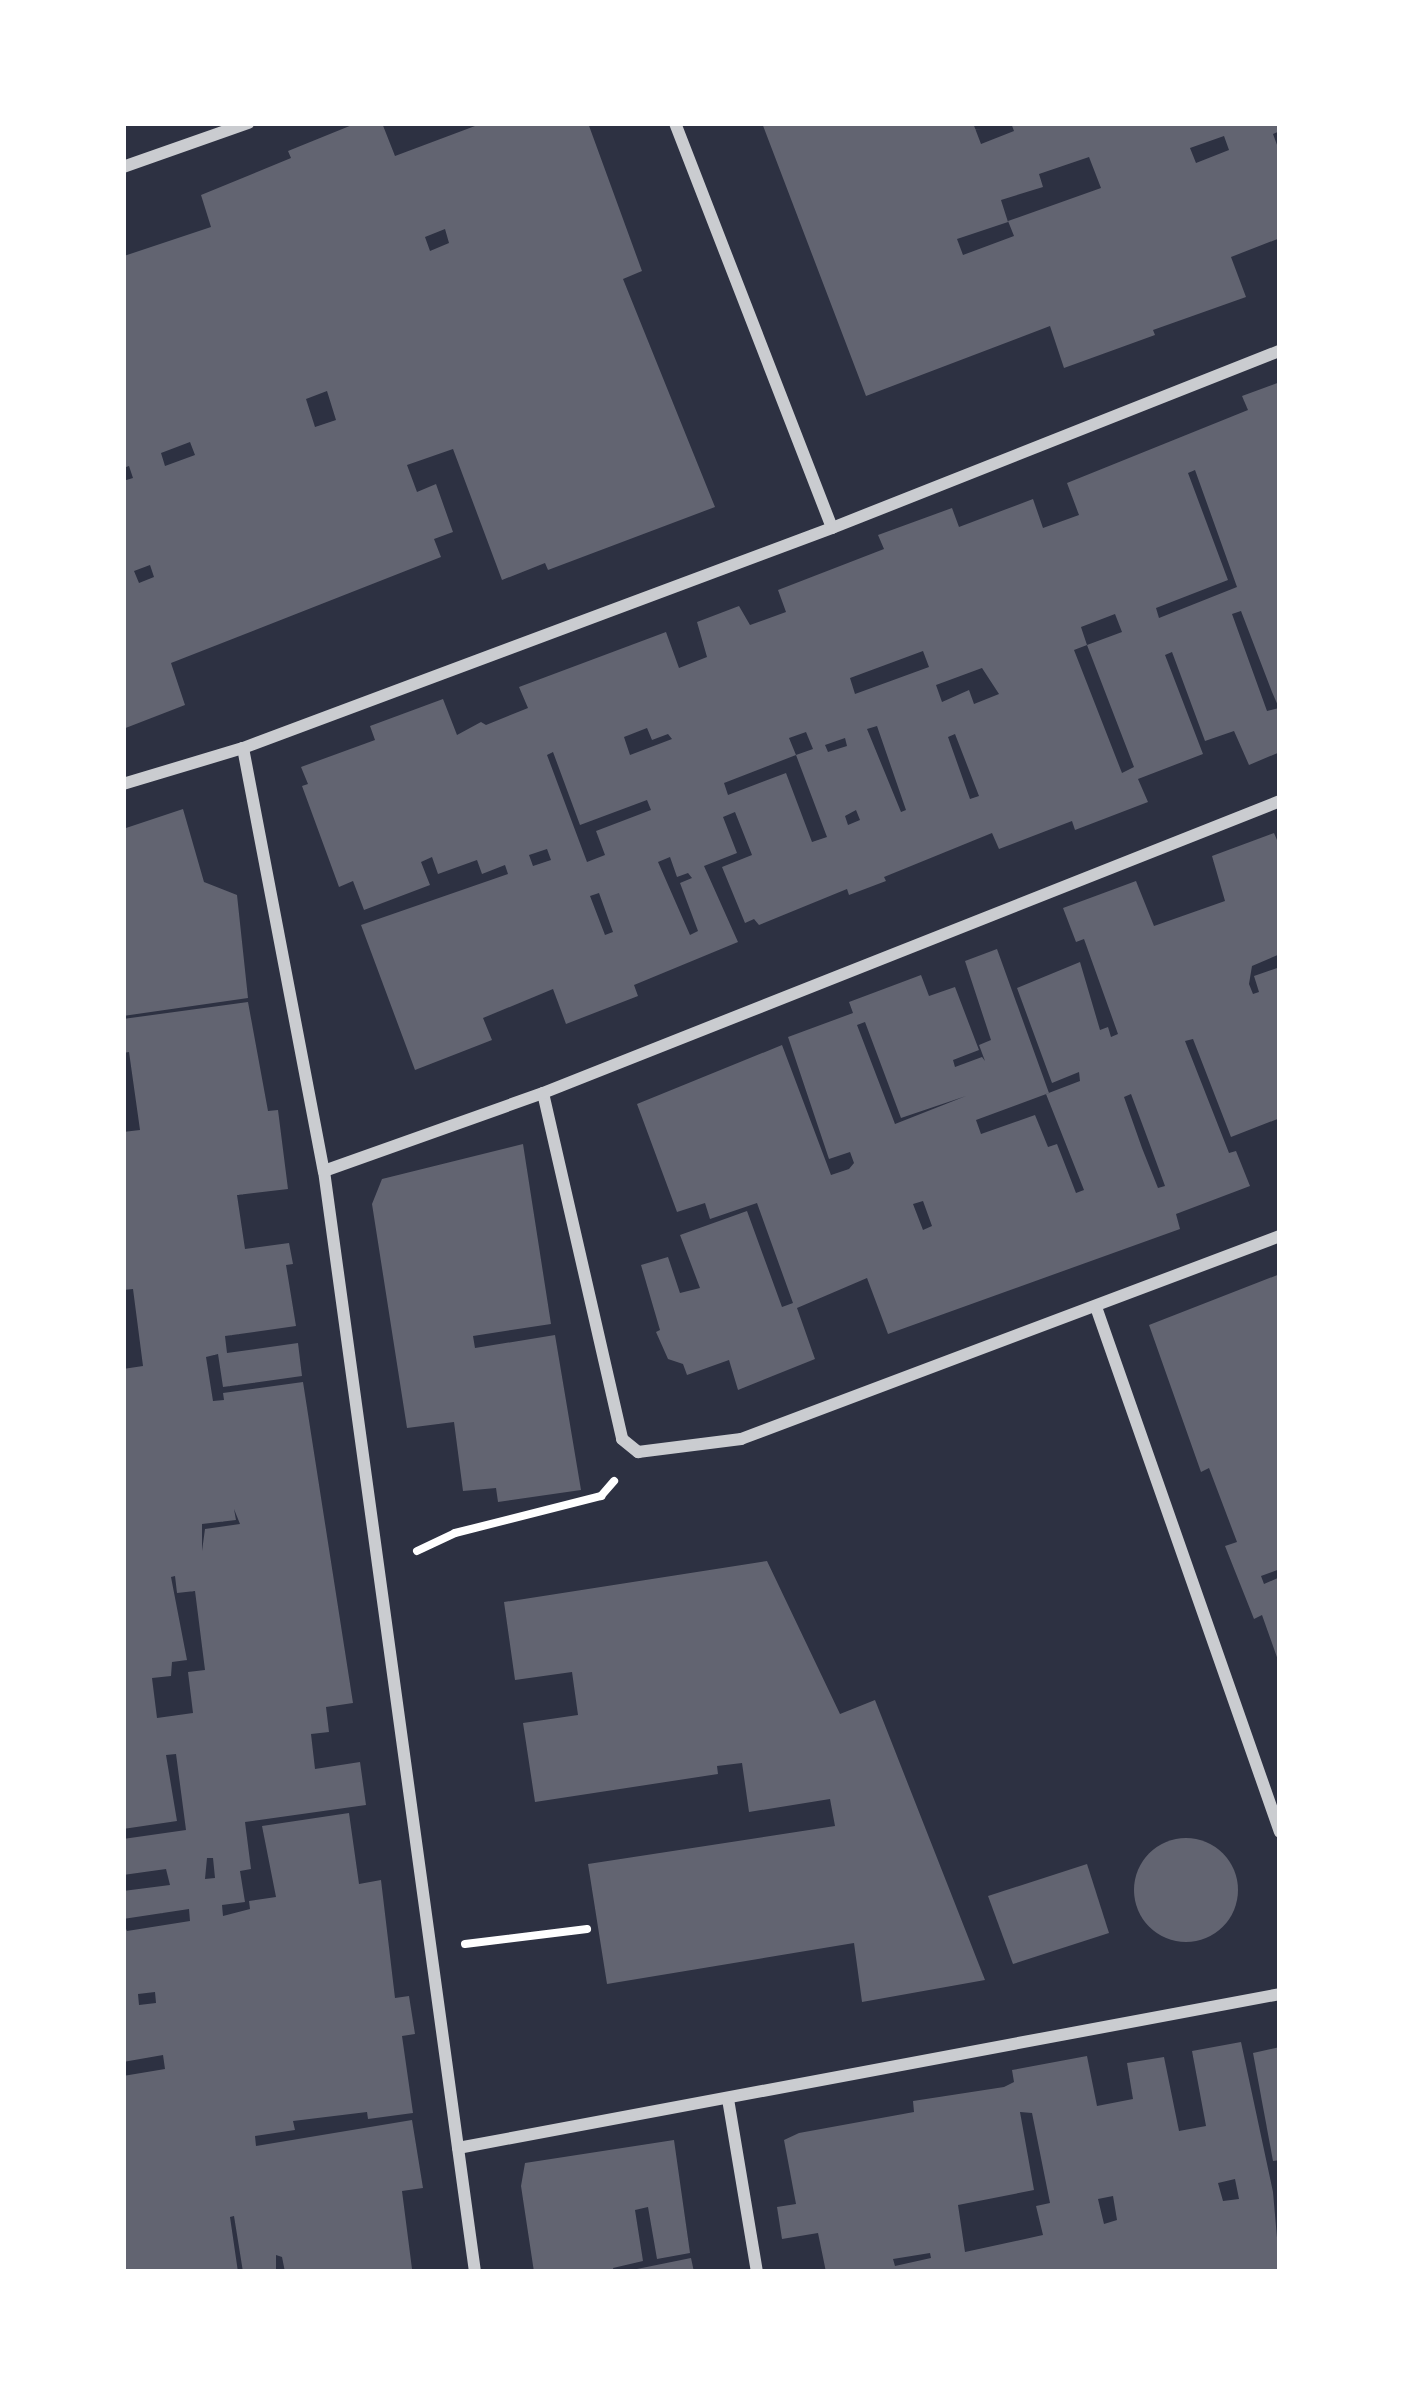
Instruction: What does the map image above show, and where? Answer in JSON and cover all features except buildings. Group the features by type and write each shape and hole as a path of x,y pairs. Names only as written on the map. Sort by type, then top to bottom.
{"street":[{"path":"123,166 248,123"},
{"path":"675,123 832,528"},
{"path":"123,784 244,748 832,528 1280,351"},
{"path":"244,748 324,1171 375,1572 475,2272"},
{"path":"324,1171 544,1093 1280,801"},
{"path":"544,1093 622,1439 638,1452 741,1439 1280,1236"},
{"path":"1096,1307 1280,1832"},
{"path":"458,2148 1280,1994"},
{"path":"728,2099 757,2272"}],"path":[{"path":"375,1572 455,1533 601,1496 638,1452"},
{"path":"428,1948 587,1929"}]}
